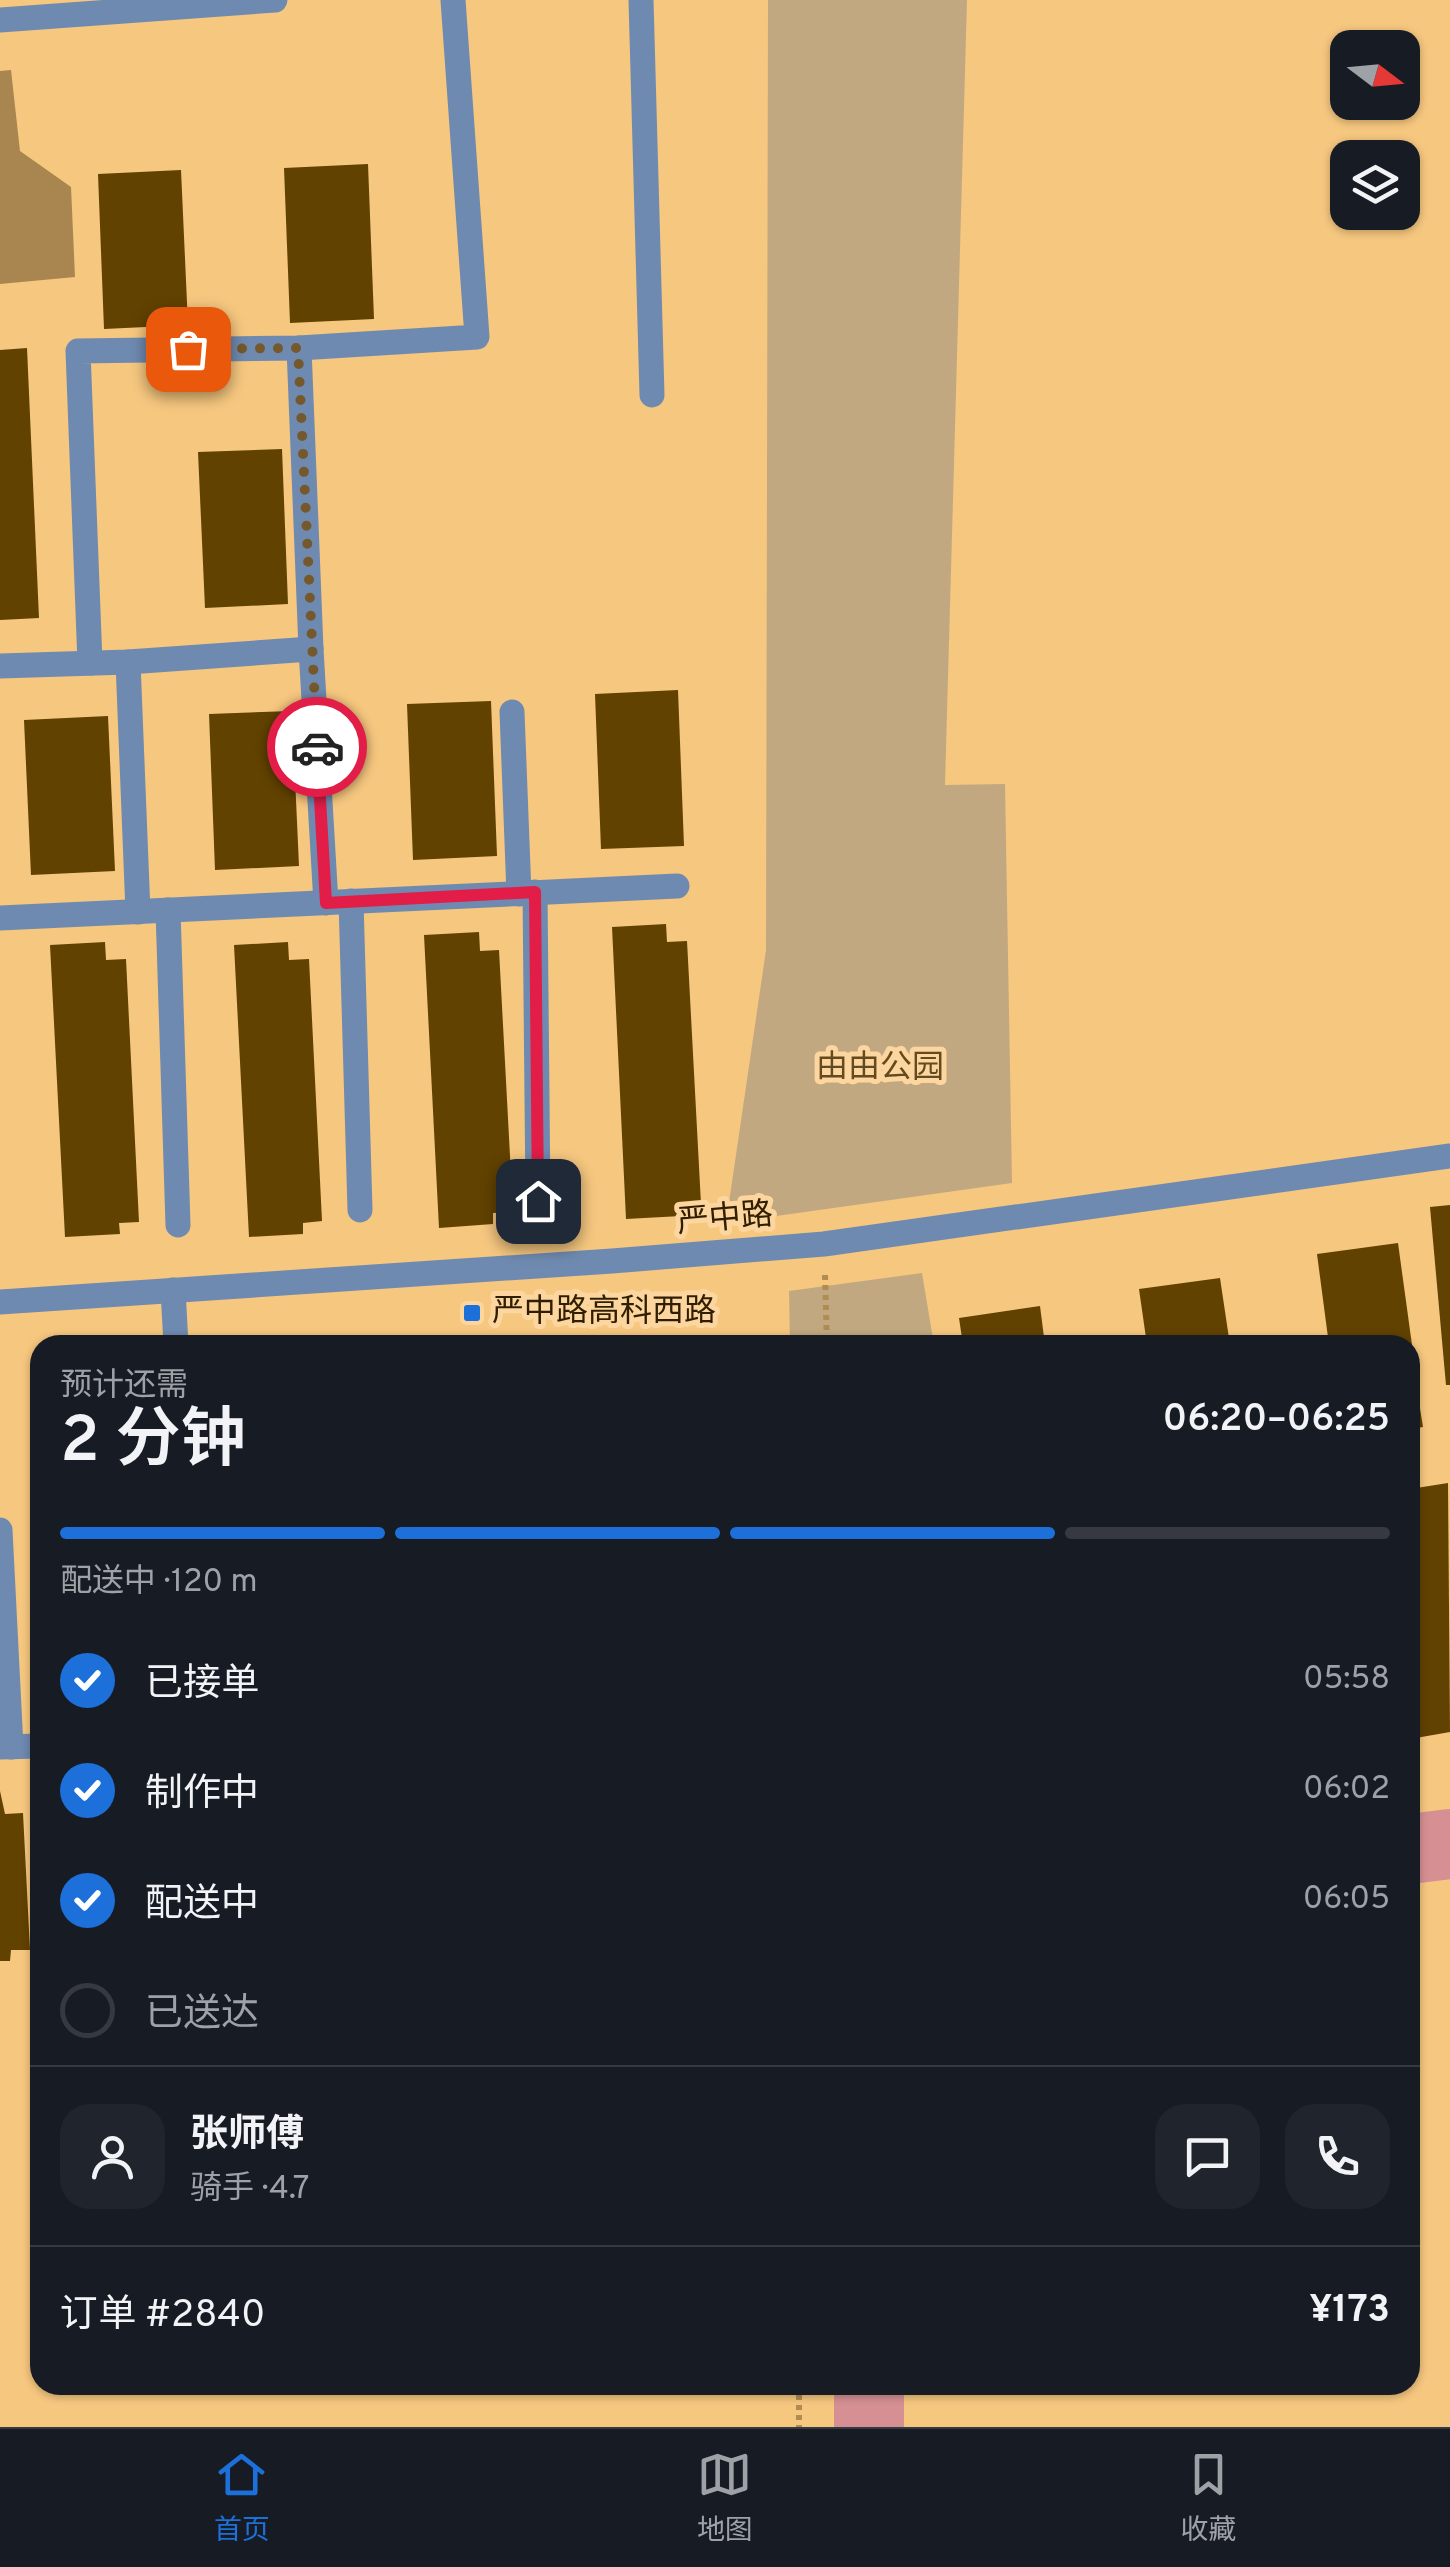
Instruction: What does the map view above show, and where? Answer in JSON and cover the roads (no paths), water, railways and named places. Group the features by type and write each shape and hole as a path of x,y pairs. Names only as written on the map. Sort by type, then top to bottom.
{"street":[{"path":"0,20 275,0"},
{"path":"90,663 78,350 298,348 477,338 454,0"},
{"path":"641,0 652,396"},
{"path":"298,348 311,649 339,902 360,1210"},
{"path":"0,666 311,649"},
{"path":"128,662 138,912"},
{"path":"512,712 527,893 538,1201"},
{"path":"0,918 677,886"},
{"path":"168,910 178,1225"},
{"name":"严中路","path":"0,1302 824,1244 1450,1156"},
{"path":"173,1290 175,1335"},
{"path":"0,1530 6,1747"}],"waterway":[{"path":"1420,1848 1450,1844"},
{"path":"869,2395 869,2427"}],"place":[{"name":"严中路高科西路","path":"472,1313"}],"park label":[{"name":"由由公园","path":"880,1069"}]}
